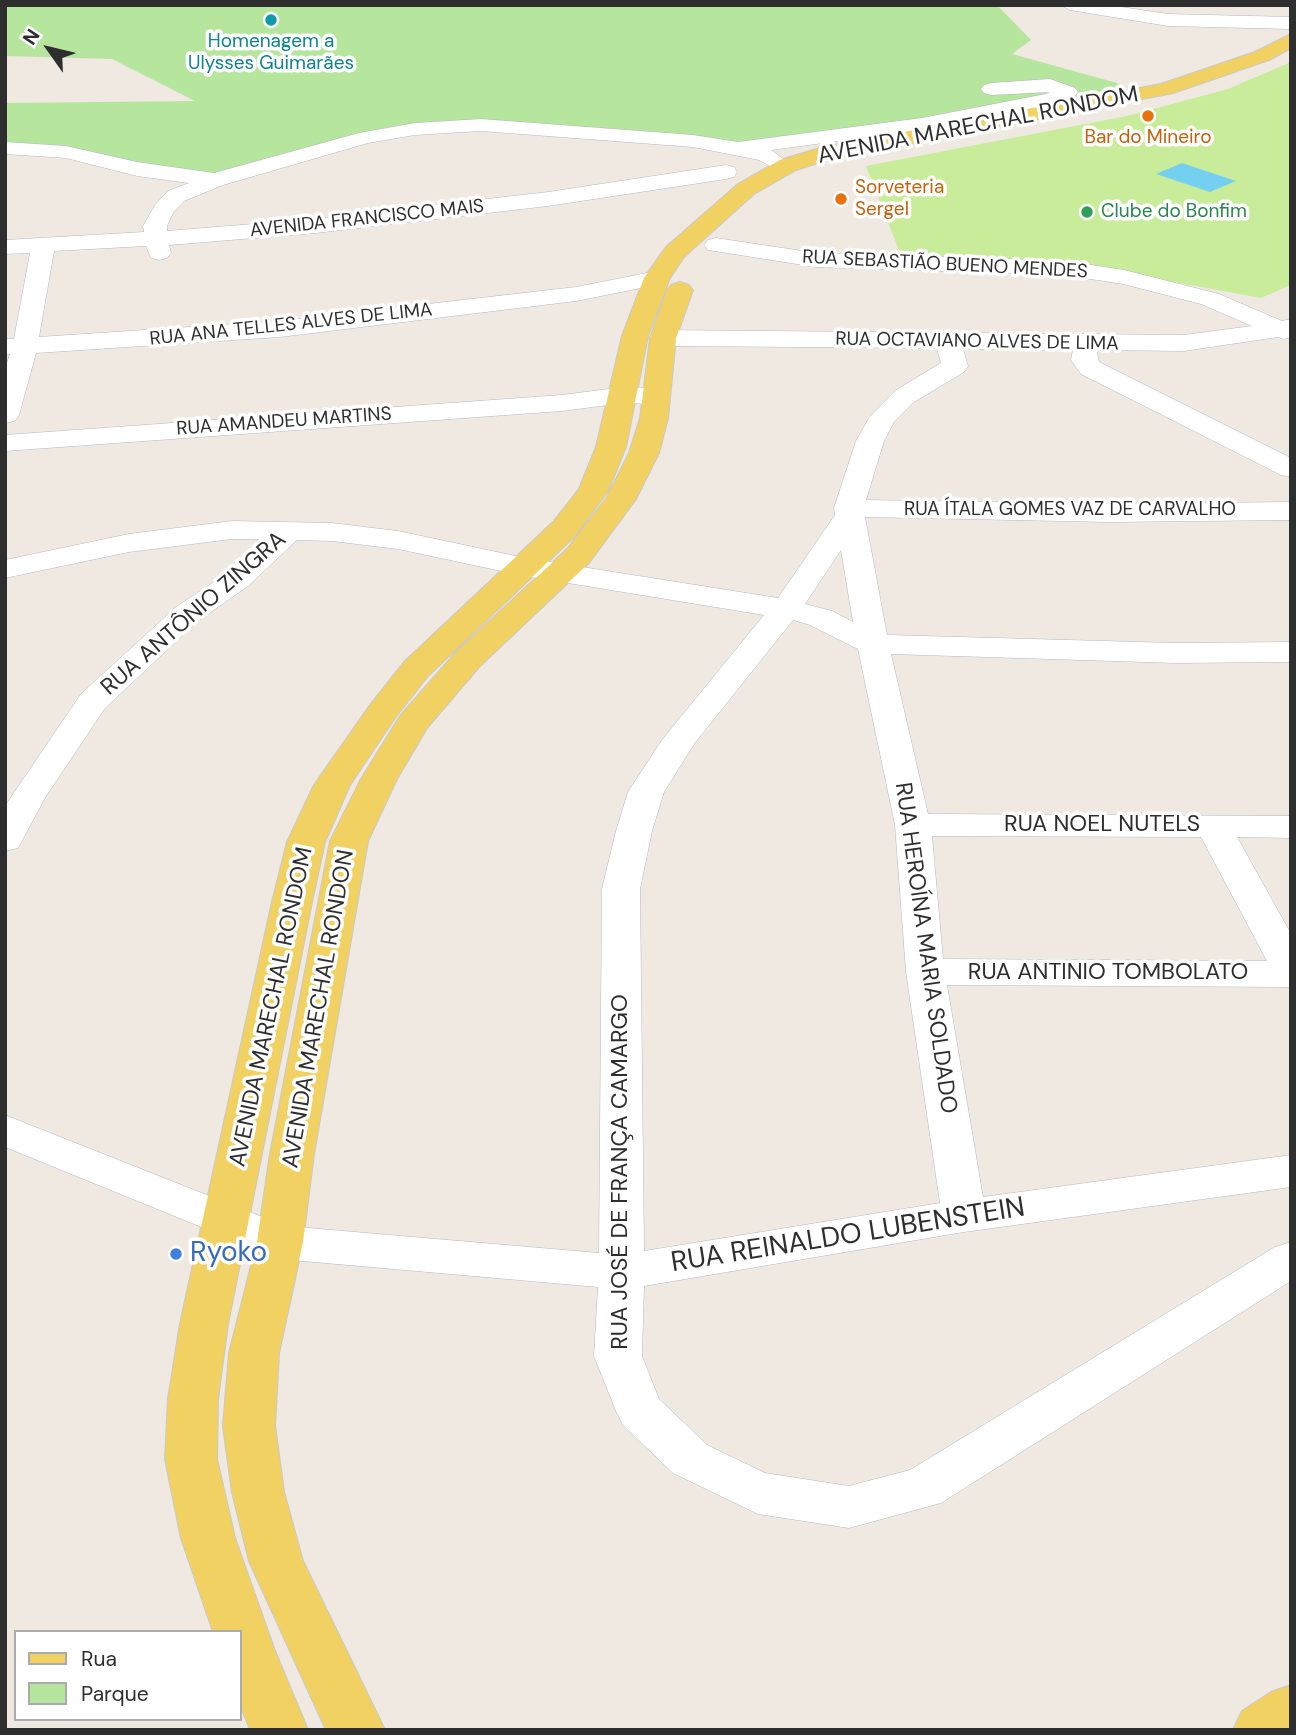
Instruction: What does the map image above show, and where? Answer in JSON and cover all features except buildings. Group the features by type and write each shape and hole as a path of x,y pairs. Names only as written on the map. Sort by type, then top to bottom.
{"main road":[{"name":"AVENIDA MARECHAL RONDOM","path":"653,325 657,278 675,252 722,200 756,183 864,144 1166,89 1262,56 1291,40"},
{"path":"633,403 653,325 676,296 690,270 735,226 767,203 792,169 1071,119 1211,87 1254,74 1291,58"},
{"path":"722,200 767,203"},
{"name":"AVENIDA MARECHAL RONDOM","path":"240,1630 208,1538 191,1460 193,1399 204,1324 306,842 332,785 382,712 432,653 543,570 564,529 593,491 633,403"},
{"name":"AVENIDA MARECHAL RONDON","path":"356,1730 325,1670 276,1561 258,1492 249,1426 254,1353 280,1242 294,1141 349,841 379,779 412,723 543,570"},
{"name":"AVENIDA MARECHAL RONDOM","path":"242,1637 279,1730"},
{"path":"1262,1730 1291,1711"}],"street":[{"path":"1070,5 1113,8 1168,20 1291,23"},
{"path":"732,163 1051,99 1068,92 1050,85 991,89"},
{"path":"157,246 155,226 176,196 215,180 366,137 453,126 577,130 713,144 734,153 737,159 710,184 709,191 722,200"},
{"path":"5,148 66,152 137,169 215,180"},
{"path":"732,163 792,169"},
{"name":"AVENIDA FRANCISCO MAIS","path":"157,246 548,199 732,163"},
{"name":"AVENIDA FRANCISCO MAIS","path":"5,260 43,253 403,232 666,195 722,200"},
{"name":"RUA SEBASTIÃO BUENO MENDES","path":"716,245 816,260 960,262 1065,268 1210,299 1288,330"},
{"name":"AVENIDA FRANCISCO MAIS","path":"5,247 43,253"},
{"path":"5,415 15,346 43,253"},
{"name":"RUA ANA TELLES ALVES DE LIMA","path":"15,346 280,330 576,295 657,278"},
{"name":"RUA ANA TELLES ALVES DE LIMA","path":"576,295 603,296 653,325"},
{"name":"RUA OCTAVIANO ALVES DE LIMA","path":"653,325 952,354"},
{"name":"RUA OCTAVIANO ALVES DE LIMA","path":"1090,355 1288,330"},
{"path":"952,354 1049,360 1090,355 1291,469"},
{"name":"RUA JOSÉ DE FRANÇA CAMARGO","path":"952,354 883,418 870,441 850,512 786,610 679,740 646,792 621,888 622,1272 618,1356 640,1411 690,1459 758,1493 849,1507 923,1488 1291,1259"},
{"name":"RUA AMANDEU MARTINS","path":"5,443 562,403 633,403"},
{"name":"RUA ÍTALA GOMES VAZ DE CARVALHO","path":"850,512 1291,511"},
{"name":"RUA HEROÍNA MARIA SOLDADO","path":"850,512 873,645 913,825 925,972 964,1216"},
{"path":"5,569 129,543 232,530 291,530 398,540 543,570 786,610 821,618 873,645 1176,653 1291,652"},
{"name":"RUA ANTÔNIO ZINGRA","path":"5,840 28,796 93,701 187,614 237,580 291,530"},
{"name":"RUA NOEL NUTELS","path":"913,825 1291,827"},
{"path":"1212,825 1291,972"},
{"name":"RUA ANTINIO TOMBOLATO","path":"925,972 1291,972"},
{"name":"RUA REINALDO LUBENSTEIN","path":"5,1130 280,1242 622,1272 964,1216 1291,1171"}],"green space":[{"path":"5,5 997,5 1031,40 1012,54 1117,83 1126,91 979,119 777,146 467,122 211,175 5,146 5,103 195,101 112,59 5,56"},
{"name":"Clube do Bonfim","path":"1291,62 1291,285 1261,298 1087,266 990,258 902,258 866,166 1127,116 1228,89"}],"water":[{"path":"1182,163 1236,181 1210,192 1156,174"}],"place":[{"name":"Homenagem a Ulysses Guimarães","path":"271,20"},
{"name":"Bar do Mineiro","path":"1148,116"},
{"name":"Sorveteria Sergel","path":"841,199"},
{"name":"Clube do Bonfim","path":"1087,212"},
{"name":"Ryoko","path":"176,1254"}]}
